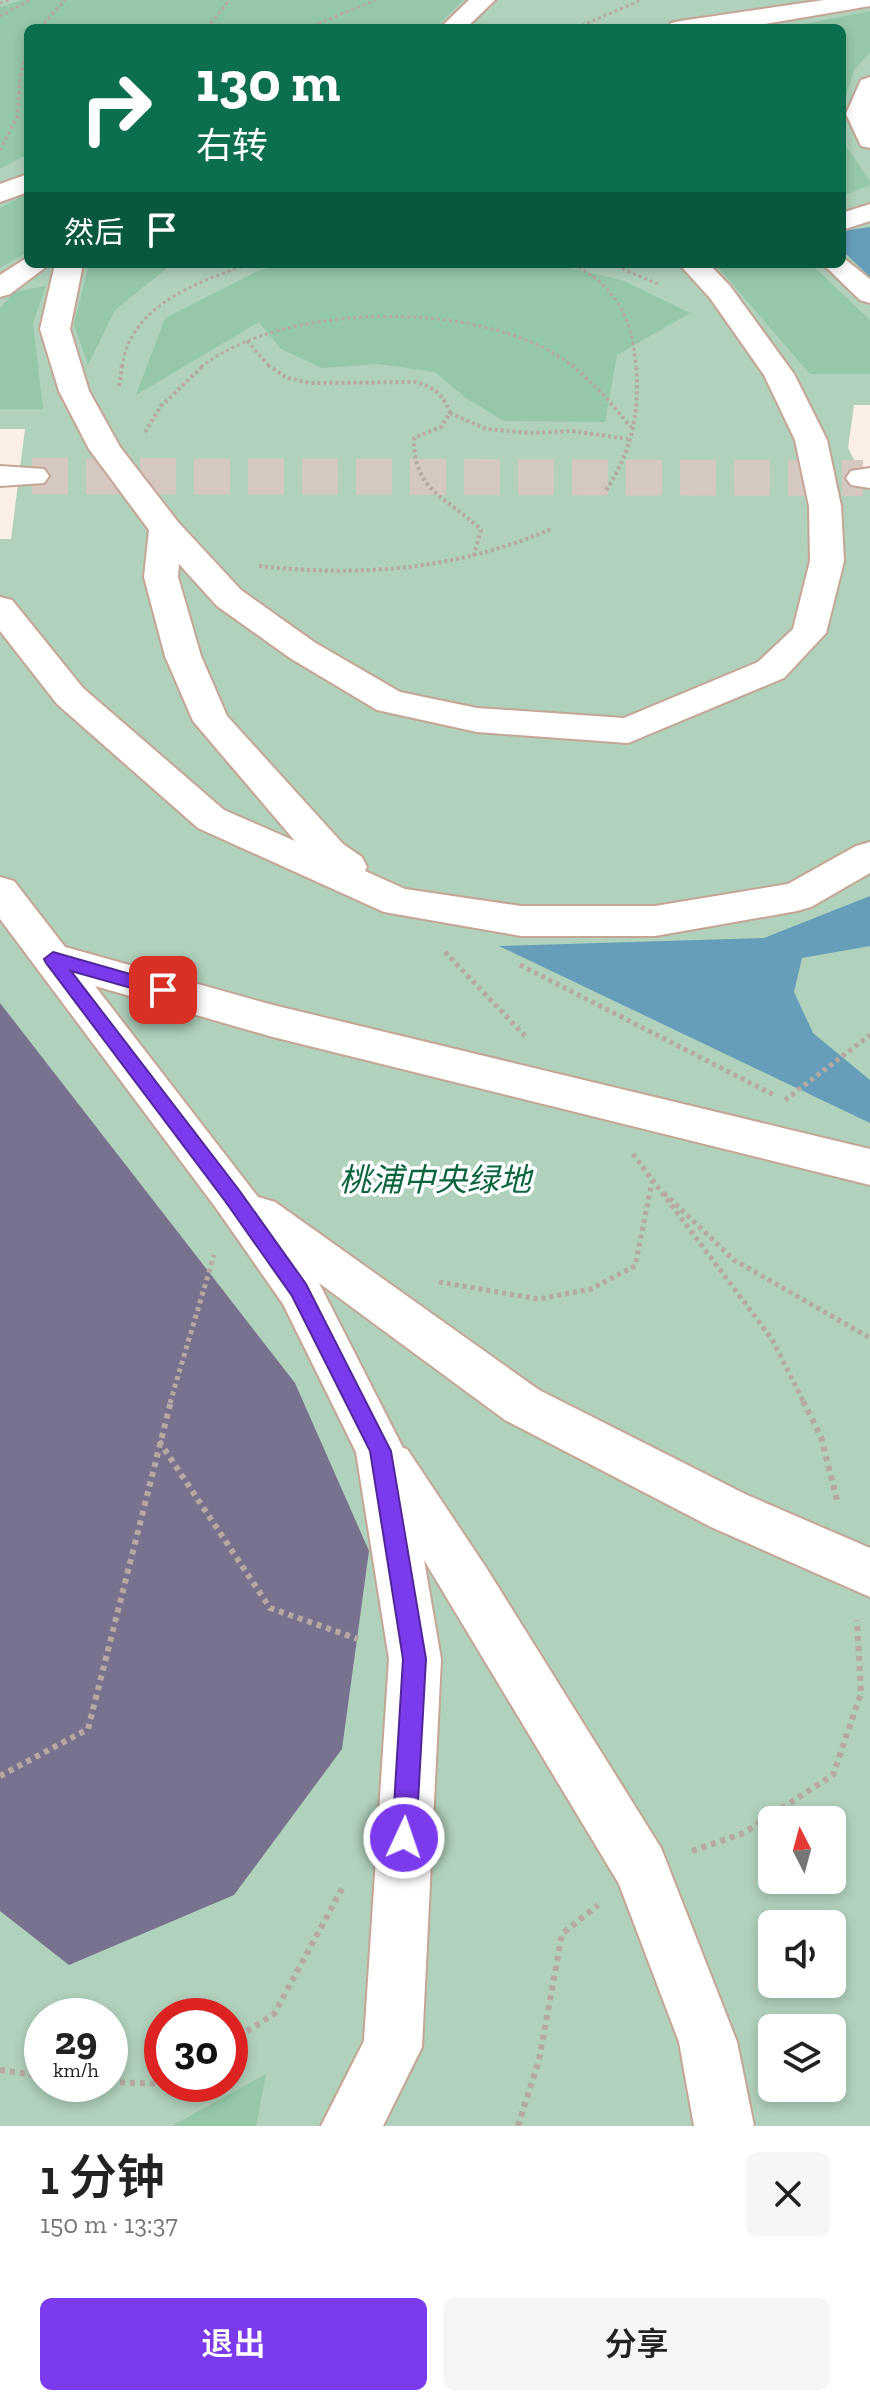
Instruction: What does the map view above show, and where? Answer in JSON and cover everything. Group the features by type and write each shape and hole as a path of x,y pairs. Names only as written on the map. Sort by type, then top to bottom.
{"street":[{"path":"456,24 483,0"},
{"path":"714,24 866,0"},
{"path":"870,85 859,114 870,140"},
{"path":"0,194 24,184"},
{"path":"846,221 870,212"},
{"path":"0,288 30,268"},
{"path":"68,268 55,329 74,391 105,449 166,529 229,598 302,650 390,702 477,720 628,731 771,670 809,633 827,561 825,506 811,440 779,374 720,292 697,268"},
{"path":"841,268 870,294"},
{"path":"166,529 161,577 183,656 211,721 329,854 398,902"},
{"path":"0,608 70,696 211,819 398,902 521,921 655,921 797,897 870,856"},
{"path":"3,898 232,1195 299,1290 380,1451 469,1586 641,1868 708,2042 724,2126"},
{"path":"53,959 273,1021 870,1167"},
{"path":"232,1195 522,1405 729,1511 870,1573"},
{"path":"351,2126 393,2047 415,1659 380,1451"}],"path":[{"path":"0,3 9,0"},
{"path":"0,16 30,0"},
{"path":"44,24 65,0"},
{"path":"210,24 230,0"},
{"path":"317,24 376,0"},
{"path":"585,24 641,0"},
{"path":"0,150 17,117 24,61"},
{"path":"119,393 120,367 133,333 152,310 187,286 238,268"},
{"path":"579,268 612,292 627,318 637,353 637,391 623,464 606,490"},
{"path":"144,437 146,427 189,375 246,341 344,321 398,318 452,320 502,332 546,348 575,367 608,398 631,427"},
{"path":"246,341 267,363 290,380 319,386 418,380 442,394 450,413 486,429 530,433 572,431 628,439"},
{"path":"450,413 441,427 414,438 411,459 428,490 467,513 481,530 473,558"},
{"path":"254,566 292,571 357,572 417,568 515,547 551,529"},
{"path":"508,959 797,1107"},
{"path":"784,1100 870,1035"},
{"path":"433,1281 539,1299 591,1289 635,1266 652,1181 734,1260 870,1338"},
{"path":"0,1776 88,1729 159,1441 232,1195"},
{"path":"159,1441 270,1608 415,1659"},
{"path":"248,2031 274,2014 350,1874"},
{"path":"0,2070 24,2073"}],"green space":[{"name":"桃浦中央绿地","path":"0,0 870,0 870,405 854,405 848,448 870,490 870,2126 0,2126 0,539 11,539 25,429 0,429"},
{"path":"22,0 463,0 439,24 24,24 24,156 0,169 0,7"},
{"path":"870,11 870,52 854,70 846,97 846,24 805,24"},
{"path":"846,146 870,181 870,185 846,194"},
{"path":"24,195 24,254 0,268 0,208"},
{"path":"88,268 167,268 115,310 88,365 74,324"},
{"path":"570,268 624,281 690,313 617,355 605,422 504,421 466,398 435,372 378,364 322,368 281,349 259,322 136,395 165,318 260,270"},
{"path":"718,268 815,268 870,320 870,374 810,374"},
{"path":"46,286 33,323 43,409 0,409 0,308 14,292"},
{"path":"266,2074 256,2126 172,2126 215,2102 248,2102 248,2084"}],"water":[{"path":"870,227 870,277 846,254 846,230"},
{"path":"870,896 870,946 802,958 794,992 813,1033 870,1080 870,1123 499,946 764,938"}],"building":[{"path":"0,1003 295,1383 369,1551 342,1749 234,1895 69,1965 0,1911"}],"tunnel":[{"path":"32,476 863,478"}],"route":[{"path":"163,990 53,959 232,1195 299,1290 380,1451 415,1659 404,1838"}]}
